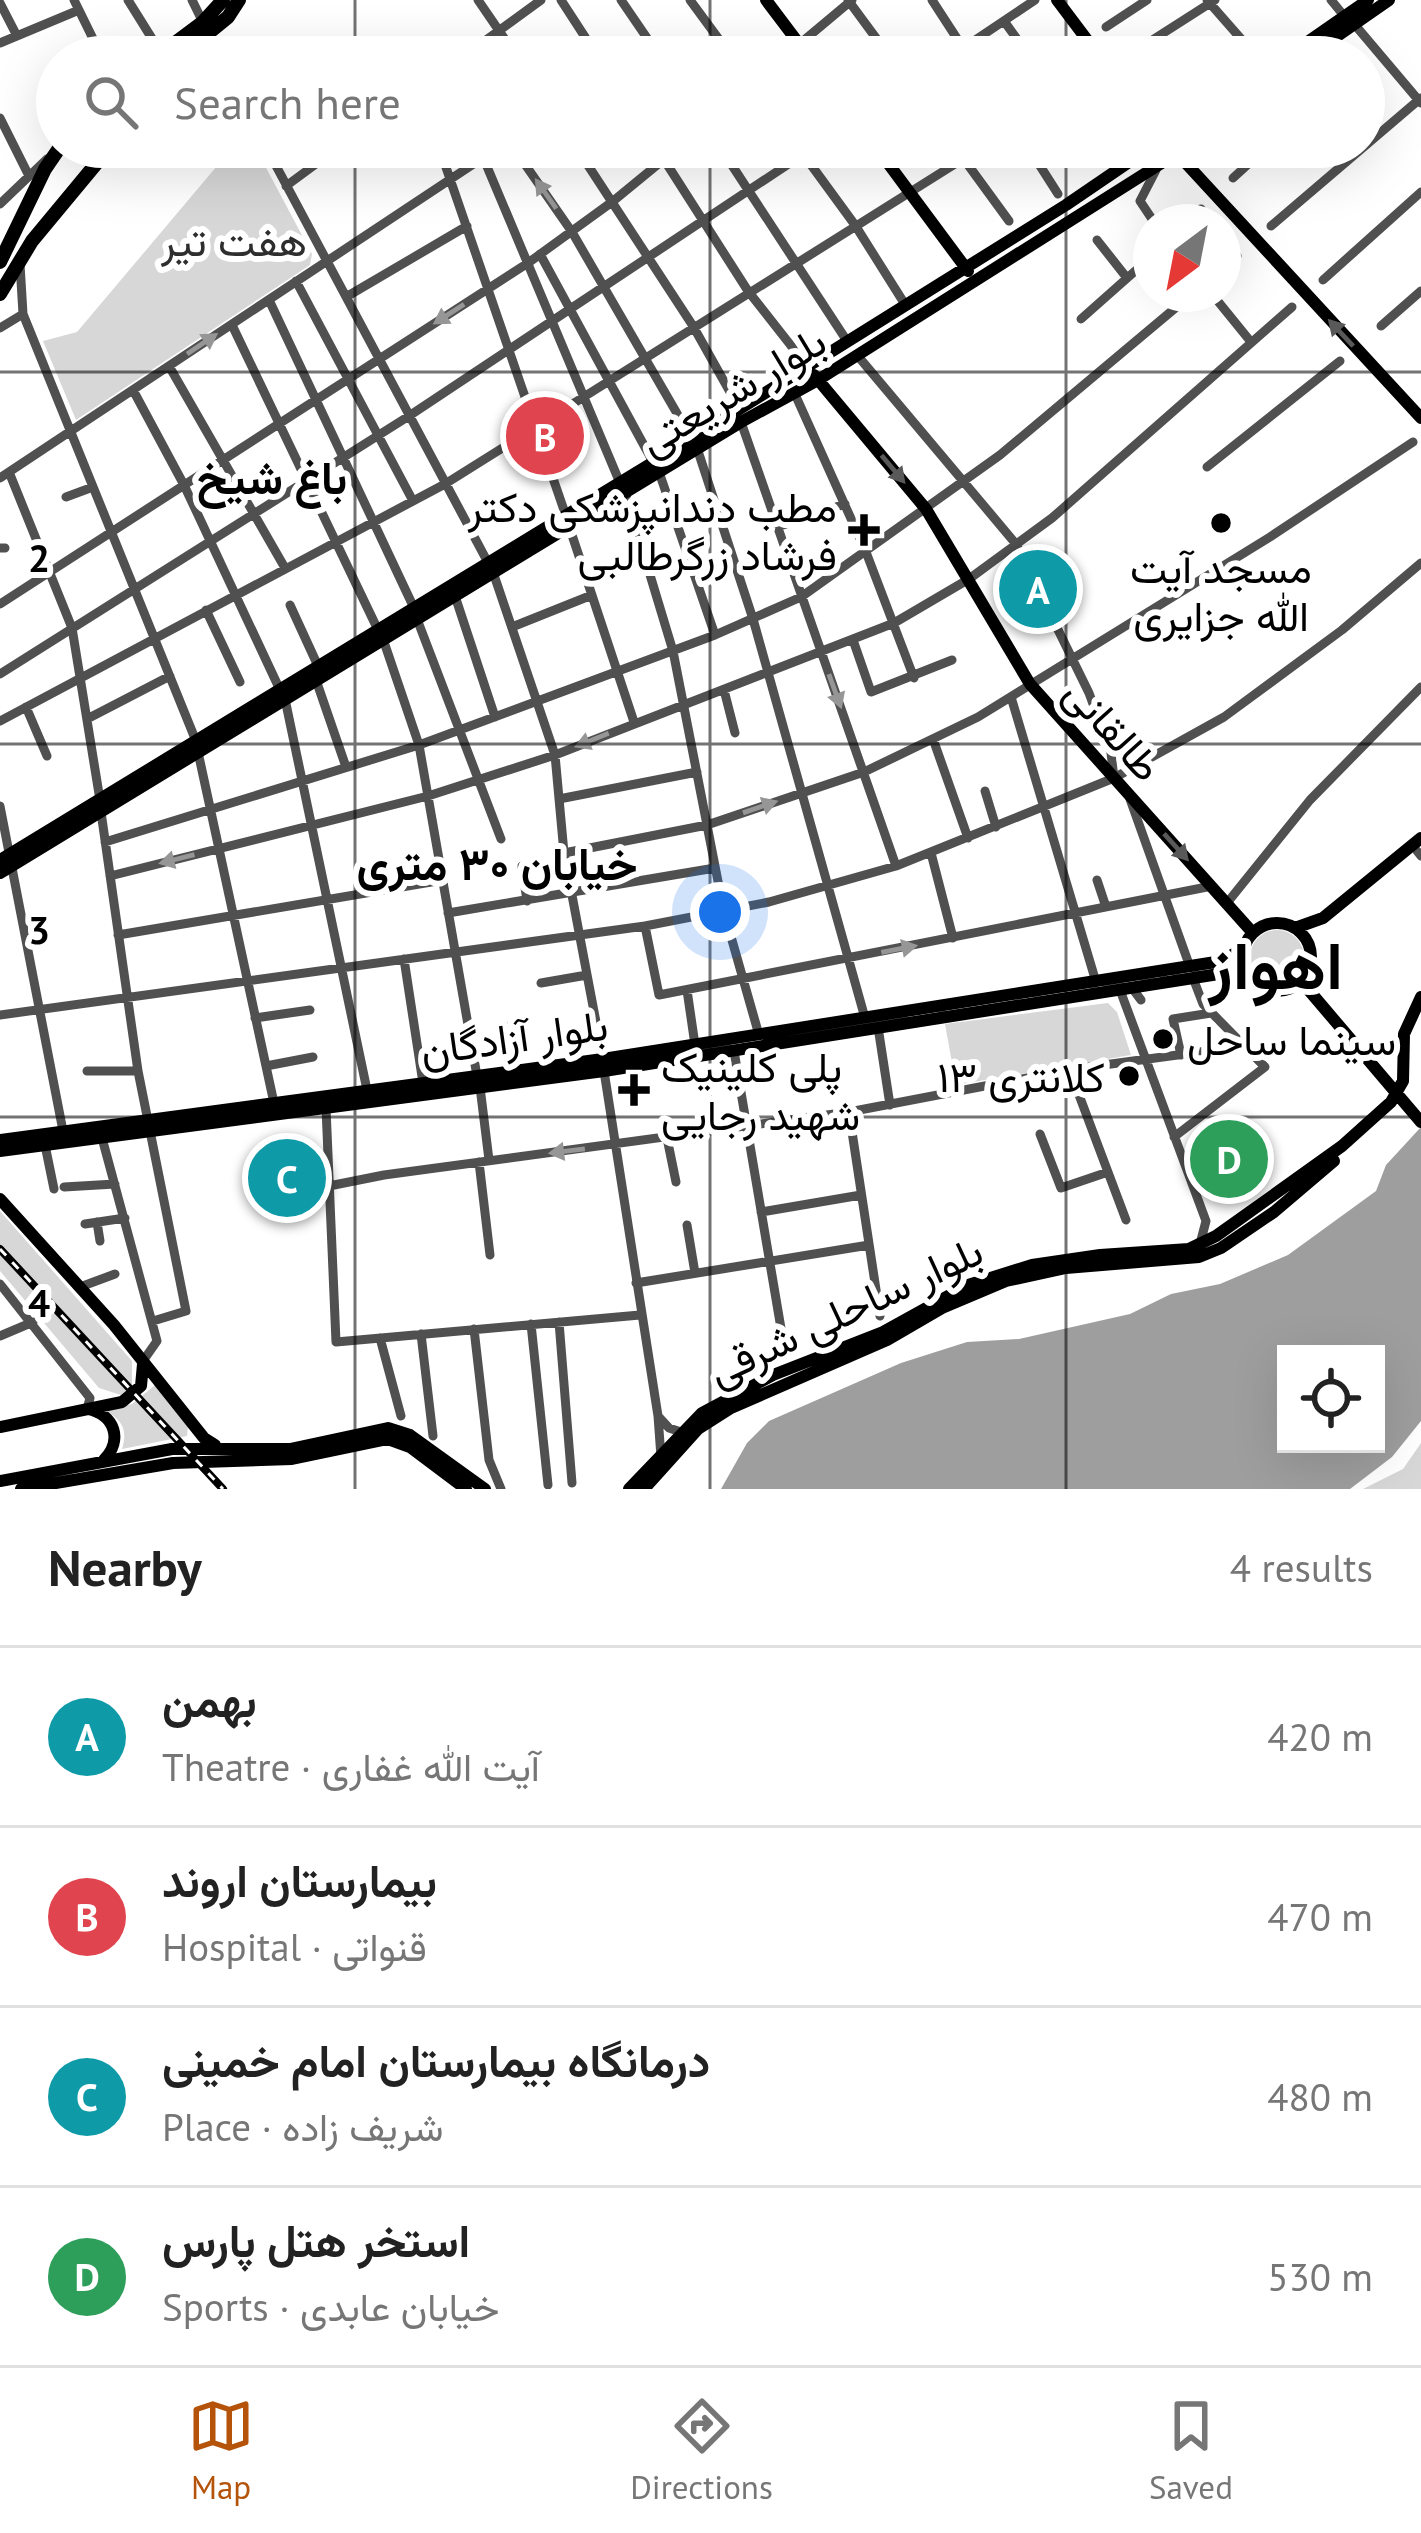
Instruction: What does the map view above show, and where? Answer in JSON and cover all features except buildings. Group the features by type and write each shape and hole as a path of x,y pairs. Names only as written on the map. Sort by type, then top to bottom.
{"highway":[{"path":"192,36 206,28 223,0"},
{"path":"198,36 239,0"},
{"path":"0,262 49,168"},
{"path":"0,294 32,241 93,168"}],"main road":[{"path":"766,0 794,36"},
{"path":"1057,0 1084,36"},
{"path":"1332,36 1368,0"},
{"path":"1323,36 1389,0"},
{"path":"891,168 975,281"},
{"name":"بلوار شریعتی","path":"5,863 740,415 807,366 1119,168"},
{"name":"بلوار شریعتی","path":"740,415 818,380 1155,168"},
{"path":"1196,168 1421,418"},
{"name":"طالقانی","path":"807,366 926,509 1030,684 1253,933"},
{"name":"بلوار شریعتی","path":"416,613 455,596 490,568"},
{"path":"1294,928 1323,918 1420,848"},
{"path":"1310,948 1294,928 1278,923 1253,933 1244,948 1248,974 1268,990 1286,990 1301,981 1310,966 1310,948 1326,921 1420,848"},
{"name":"بلوار آزادگان","path":"478,1081 511,1071 604,1065 759,1035 1131,993 1222,962 1244,948"},
{"name":"بلوار آزادگان","path":"0,1140 326,1108 449,1085 734,1051 1096,982 1191,972 1248,974"},
{"path":"1301,981 1421,1122"},
{"name":"بلوار ساحلی شرقی","path":"629,1489 681,1432 726,1399 891,1332 937,1299 1000,1273 1065,1258 1200,1245 1230,1227 1342,1146 1391,1102 1403,1082 1404,1034 1421,998"},
{"name":"بلوار ساحلی شرقی","path":"644,1489 708,1421 971,1294 1019,1278 1100,1264 1180,1262 1221,1248 1295,1195 1394,1105 1408,1083 1409,1034 1421,1010"},
{"name":"بلوار آزادگان","path":"0,1151 102,1138 274,1103 423,1083 449,1085"},
{"path":"0,1199 221,1455"},
{"path":"0,1427 133,1396 141,1386 142,1361"},
{"path":"87,1409 99,1412 115,1430 110,1454 101,1463"},
{"path":"21,1489 173,1462 290,1449 388,1428 410,1436 485,1489"},
{"path":"0,1481 172,1449 292,1459 388,1439 410,1447 466,1489"}],"street":[{"path":"128,0 148,36"},
{"path":"192,0 209,36"},
{"path":"478,0 502,36"},
{"path":"492,36 541,0"},
{"path":"561,0 584,36"},
{"path":"621,0 646,36"},
{"path":"690,0 717,36"},
{"path":"932,0 956,36"},
{"path":"986,36 1035,0"},
{"path":"1120,0 1128,13"},
{"path":"1106,27 1147,0"},
{"path":"1330,0 1364,36"},
{"path":"809,36 850,1 875,36"},
{"path":"1158,36 1210,1 1239,36"},
{"path":"0,3 17,36"},
{"path":"0,43 77,5 92,36"},
{"path":"1004,21 1015,36"},
{"path":"1385,59 1420,101 1385,130"},
{"path":"0,118 29,176"},
{"path":"0,204 38,168"},
{"path":"277,168 490,568 555,755 565,853 604,1065 661,1457"},
{"path":"286,186 310,168"},
{"path":"446,168 634,722"},
{"path":"153,1321 187,1311 138,1071 81,678 72,628 4,476 467,168"},
{"path":"487,168 622,487 673,650 724,912 759,1035"},
{"path":"528,168 572,232 695,443 753,619 848,959 871,1022 890,1105"},
{"path":"590,168 693,326 740,415 896,866"},
{"path":"0,604 488,289 654,168"},
{"path":"669,168 748,291 807,366"},
{"path":"733,168 847,341"},
{"path":"0,674 409,416 778,168"},
{"path":"813,168 906,306"},
{"path":"0,721 445,484 947,168"},
{"path":"970,168 1009,221"},
{"path":"1041,168 1058,194"},
{"path":"1142,204 1158,168"},
{"path":"1232,178 1243,168"},
{"path":"1271,226 1340,168"},
{"path":"1323,280 1421,192"},
{"path":"346,297 466,226"},
{"path":"1097,240 1127,278"},
{"path":"540,254 656,467 715,635"},
{"path":"20,264 23,314 197,747 274,1103"},
{"path":"1082,319 1133,273"},
{"path":"296,281 413,501"},
{"path":"1381,326 1421,291"},
{"path":"269,300 416,613 501,839"},
{"path":"110,876 428,796 555,755 894,623 969,579 1052,518 1292,308"},
{"path":"105,842 419,745 715,635 801,597 964,482 1170,312"},
{"path":"1226,312 1251,342"},
{"path":"0,328 23,314"},
{"path":"232,325 381,635 419,745 478,1081 490,1255"},
{"path":"857,355 1016,544 1073,657 1112,753 1114,778"},
{"path":"1207,466 1340,361"},
{"path":"169,366 285,568"},
{"path":"133,390 184,485 282,695 367,1090"},
{"path":"794,392 866,552 914,678"},
{"path":"565,853 707,825 864,772 933,739 1011,697 1270,537 1412,442"},
{"path":"66,497 93,487"},
{"path":"777,527 844,504"},
{"path":"0,1015 645,926 724,912 896,866 1114,778 1224,717 1282,677 1421,563"},
{"path":"512,626 592,595"},
{"path":"455,596 495,716"},
{"path":"290,605 346,767"},
{"path":"206,610 240,682"},
{"path":"853,640 871,692 952,660"},
{"path":"87,719 170,676"},
{"path":"1227,903 1310,800 1421,687"},
{"path":"724,690 735,733"},
{"path":"1011,697 1096,982"},
{"path":"26,707 47,756"},
{"path":"933,739 968,838"},
{"path":"559,800 697,772"},
{"path":"985,791 996,827"},
{"path":"1128,794 1203,1004 1265,1067 1174,1137"},
{"path":"0,806 5,863 63,1131"},
{"path":"931,853 953,938"},
{"path":"523,866 527,901"},
{"path":"448,913 715,868"},
{"path":"118,934 442,880"},
{"path":"1097,880 1106,907"},
{"path":"645,926 658,995 1211,886"},
{"path":"404,959 423,1083"},
{"path":"541,983 587,975"},
{"path":"687,990 695,1045"},
{"path":"1131,993 1145,1060 1206,1221 1200,1245"},
{"path":"255,1018 310,1010"},
{"path":"1181,1055 1173,1019 1211,1013"},
{"path":"505,1027 511,1071"},
{"path":"329,1186 849,1112 1070,1071 1244,1046"},
{"path":"734,1051 785,1352"},
{"path":"266,1066 313,1057"},
{"path":"87,1071 138,1071"},
{"path":"1070,1071 1126,1220"},
{"path":"326,1108 335,1342 640,1315"},
{"path":"849,1112 880,1316"},
{"path":"1040,1134 1061,1188 1108,1172"},
{"path":"102,1138 158,1341 142,1361"},
{"path":"667,1138 676,1182"},
{"path":"45,1145 59,1188 115,1184"},
{"path":"761,1212 861,1195"},
{"path":"100,1241 91,1223 124,1218"},
{"path":"1206,1221 1217,1228 1230,1227"},
{"path":"687,1225 694,1273"},
{"path":"636,1283 868,1245"},
{"path":"80,1287 115,1274"},
{"path":"0,1284 90,1397 87,1409"},
{"path":"0,1336 33,1322"},
{"path":"559,1322 572,1483"},
{"path":"532,1324 548,1485"},
{"path":"474,1329 489,1460 501,1489"},
{"path":"421,1334 433,1436"},
{"path":"380,1338 410,1436"},
{"path":"388,1428 401,1416"},
{"path":"658,1416 665,1426 681,1432"}],"green space":[{"name":"هفت تیر","path":"215,168 266,168 312,254 310,265 76,420 43,341 77,332"},
{"path":"1277,930 1296,938 1304,957 1296,976 1277,984 1258,976 1250,957 1258,938"},
{"path":"1108,1003 1117,1012 1131,1055 956,1085 945,1024"},
{"path":"0,1211 132,1361 132,1385 121,1395 99,1388 0,1271"},
{"path":"155,1385 188,1426 187,1436 122,1449 122,1426 105,1410 132,1404"},
{"path":"1421,1443 1421,1489 1363,1489 1403,1469"}],"shaded area":[{"path":"1421,1127 1421,1421 1392,1457 1350,1489 721,1489 747,1443 769,1421 901,1363 967,1342 1019,1339 1130,1314 1171,1294 1220,1284 1288,1255 1376,1191 1386,1165"}],"railway":[{"path":"0,1249 223,1489"}],"place":[{"name":"بیمارستان اروند","path":"545,436"},
{"name":"مسجد آیت الله جزایری","path":"1221,523"},
{"name":"مطب دندانپزشکی دکتر فرشاد زرگرطالبی","path":"864,530"},
{"name":"بهمن","path":"1038,589"},
{"name":"سینما ساحل","path":"1163,1039"},
{"name":"کلانتری ۱۳","path":"1129,1076"},
{"name":"پلی کلینیک شهید رجایی","path":"634,1090"},
{"name":"استخر هتل پارس","path":"1229,1159"},
{"name":"درمانگاه بیمارستان امام خمینی","path":"287,1178"}],"district":[{"name":"باغ شیخ","path":"272,477"},
{"name":"خیابان ۳۰ متری","path":"497,863"},
{"name":"اهواز","path":"1276,964"}]}
